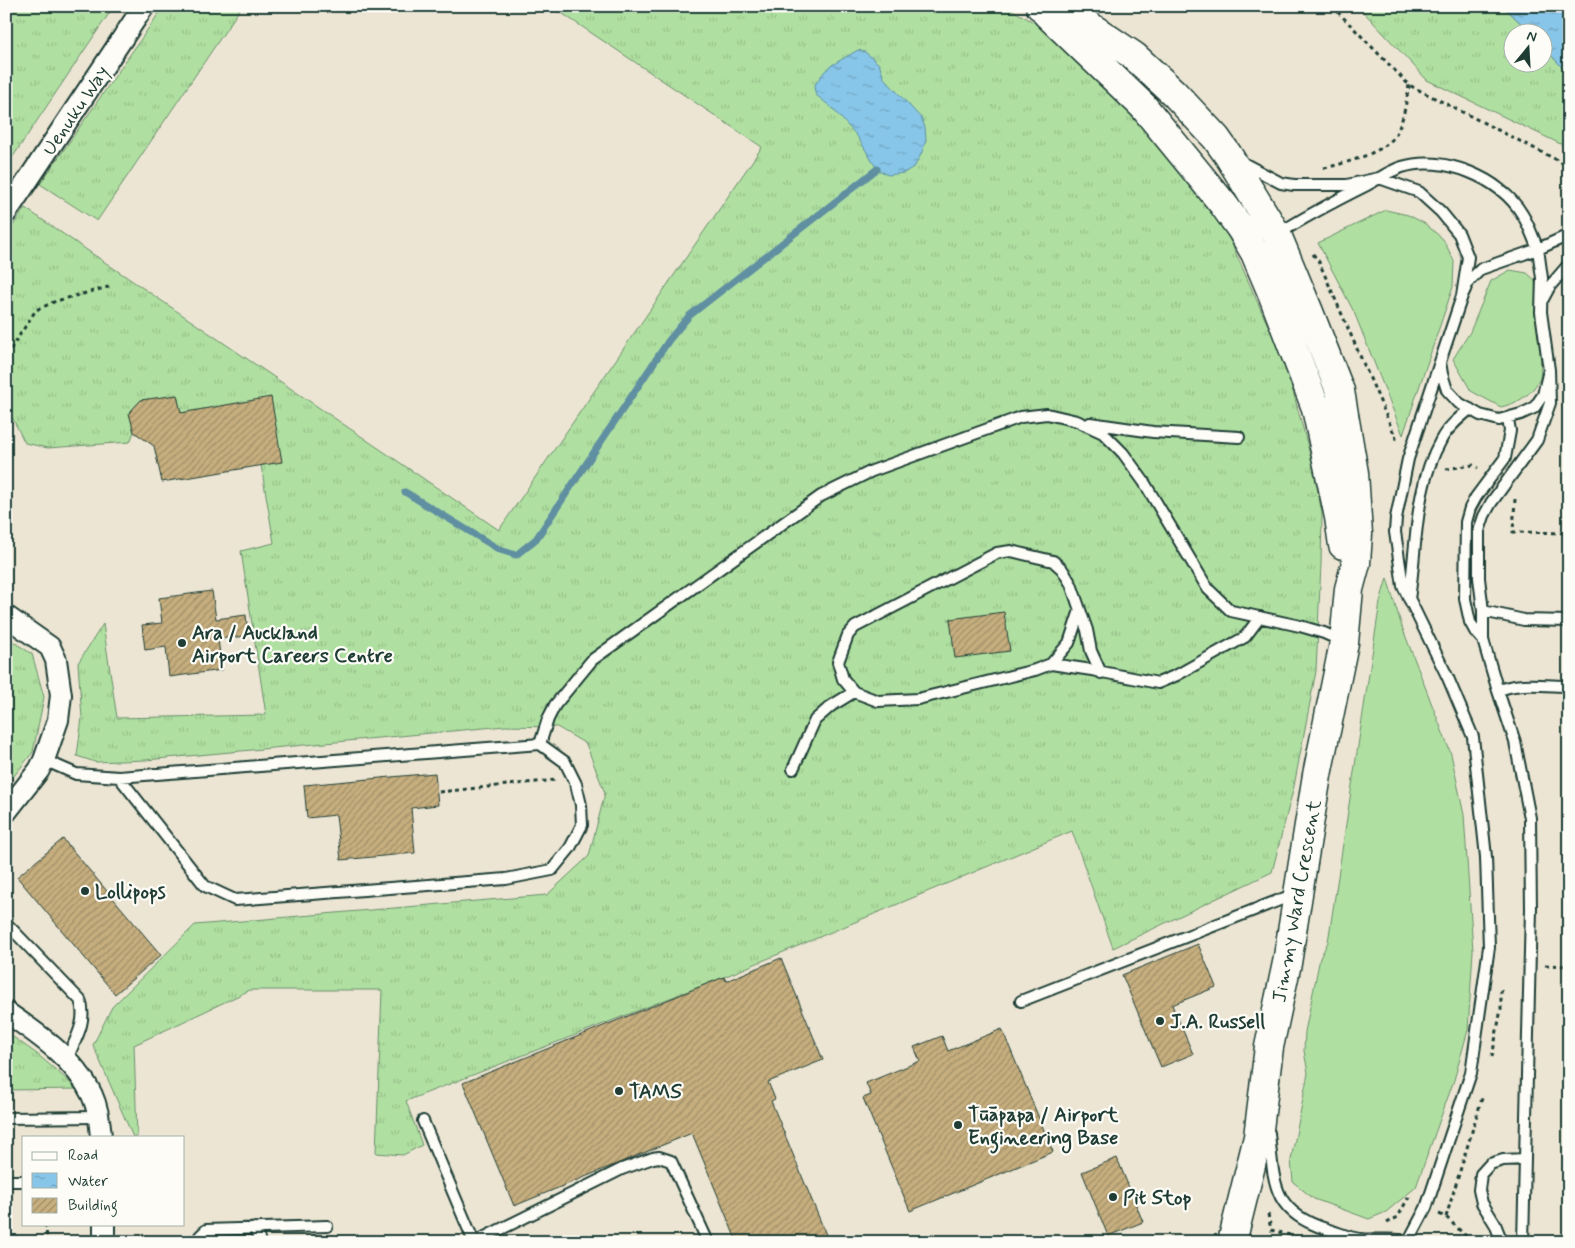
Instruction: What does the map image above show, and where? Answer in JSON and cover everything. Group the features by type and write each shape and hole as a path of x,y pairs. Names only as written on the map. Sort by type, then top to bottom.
{"street":[{"name":"Uenuku Way","path":"6,212 144,6"},
{"name":"Jimmy Ward Crescent","path":"1039,6 1088,25 1134,56 1174,93 1216,138 1228,156 1266,244 1272,293 1316,408 1339,517 1349,589 1344,642 1269,1047 1258,1137 1232,1242"},
{"name":"Jimmy Ward Crescent","path":"1039,6 1143,106 1241,229 1266,244"},
{"path":"6,616 50,647 56,660 61,695 58,720 44,760 39,770 6,812"},
{"path":"6,1012 67,1059 80,1074 92,1095 100,1127"},
{"path":"104,1226 104,1242"}],"lane":[{"path":"1228,156 1281,183 1347,185 1379,178 1419,192 1441,212 1459,234 1468,257 1462,296"},
{"path":"1266,244 1313,212 1402,167 1435,164 1465,170 1497,186 1523,215 1538,249 1542,278 1541,312 1549,370 1550,403 1537,440 1491,503 1479,531 1479,578 1483,612 1483,640 1515,742 1530,818 1531,908 1523,1242"},
{"path":"1264,1087 1273,1178 1278,1193 1288,1209 1311,1225 1359,1239 1410,1241 1426,1208 1472,1073 1489,948 1486,857 1473,737 1448,678 1403,586 1397,554 1396,518 1408,458 1462,296 1470,281 1480,269 1538,249 1569,235"},
{"path":"1542,301 1550,286 1569,264"},
{"path":"1440,362 1448,390 1459,403 1480,415 1499,420 1508,419 1534,408 1543,395 1549,370"},
{"path":"1409,599 1420,503 1430,464 1441,438 1456,420 1470,409"},
{"path":"540,744 548,719 555,706 592,660 821,496 872,471 1021,417 1047,414 1077,421 1153,432 1239,437"},
{"path":"1483,640 1470,622 1465,599 1466,522 1476,497 1506,458 1510,431 1508,419"},
{"path":"1077,421 1103,433 1123,453 1144,482 1208,589 1231,611 1316,631 1344,642"},
{"path":"1080,610 1069,643 1051,664 1035,670 918,699 878,701 854,692 843,679 838,662 848,635 855,627 997,553 1011,551 1053,561 1062,569 1071,584 1087,630 1091,651 1101,673"},
{"path":"1483,612 1524,620 1569,621"},
{"path":"1051,664 1158,683 1177,675 1245,637 1260,617"},
{"path":"1498,691 1506,686 1518,685 1569,686"},
{"path":"793,769 815,720 854,692"},
{"path":"44,760 76,774 119,777 540,744 565,762 576,784 581,805 582,825 570,848 552,870 506,879 235,900 205,886 119,777"},
{"path":"1021,1001 1298,893"},
{"path":"6,923 80,1000 84,1010 84,1019 67,1059"},
{"path":"6,1118 100,1127"},
{"path":"423,1121 475,1242 622,1169 659,1157 671,1161 708,1242"},
{"path":"1502,1242 1495,1224 1482,1203 1479,1190 1481,1174 1490,1164 1503,1160 1525,1159"},
{"path":"6,1181 22,1181"},
{"path":"197,1242 206,1230 327,1226"},
{"path":"255,1228 260,1242"}],"path":[{"path":"1332,6 1409,85 1569,166"},
{"path":"1321,168 1377,151 1394,137 1403,116 1409,85"},
{"path":"6,356 36,310 56,301 112,286"},
{"path":"439,792 557,779"},
{"path":"1385,1224 1398,1217 1408,1198 1446,1216 1472,1242"},
{"path":"1268,1214 1271,1230 1305,1239"},
{"path":"46,1226 47,1242"},
{"path":"6,1236 22,1240 23,1242"}],"green space":[{"path":"6,6 114,6 6,167"},
{"path":"164,6 242,6 97,221 40,184"},
{"path":"551,6 1005,6 1053,33 1162,139 1230,240 1284,358 1312,462 1322,513 1316,671 1294,786 1272,872 1113,948 1072,831 724,977 406,1101 422,1145 403,1155 376,1153 382,990 250,990 134,1045 137,1136 133,1136 93,1045 112,1007 195,925 547,895 589,856 605,793 586,744 557,727 505,726 146,760 95,762 77,756 82,718 78,663 103,624 117,718 266,715 241,551 274,543 261,465 270,398 181,413 177,396 141,400 129,413 134,432 130,442 48,448 25,443 6,405 6,236 25,208 499,530 762,147"},
{"path":"1358,6 1503,6 1520,22 1502,22 1502,72 1552,72 1552,56 1569,75 1569,148 1427,80"},
{"path":"1386,210 1408,215 1424,223 1443,239 1454,261 1453,287 1403,435 1354,312 1318,243"},
{"path":"1510,270 1527,273 1535,280 1541,372 1537,384 1529,394 1519,401 1501,407 1471,391 1453,359 1470,332 1491,281"},
{"path":"1387,578 1402,627 1451,754 1464,815 1473,951 1468,1030 1454,1080 1416,1187 1386,1212 1369,1219 1314,1199 1293,1182 1291,1160 1308,1073 1304,1051 1305,1032 1320,958 1328,942 1380,602"},
{"path":"6,637 32,654 44,697 33,752 6,786"},
{"path":"6,1032 37,1054 78,1089 6,1090"}],"water":[{"path":"1503,6 1569,6 1569,75 1552,56 1552,22 1520,22"},
{"path":"858,50 865,52 879,64 884,78 921,118 925,127 926,140 922,152 915,166 904,173 888,175 877,169 857,136 831,107 816,95 814,88 824,72 832,65"}],"building":[{"path":"177,395 181,413 271,397 282,462 162,482 154,446 134,432 129,413 141,400"},
{"name":"Ara / Auckland Airport Careers Centre","path":"212,591 216,619 246,615 248,636 218,639 222,670 169,677 166,647 145,650 142,625 162,623 159,598"},
{"path":"1004,612 1010,651 955,658 950,619"},
{"path":"435,773 438,805 411,808 415,853 341,860 336,815 307,818 304,785"},
{"path":"63,839 161,955 115,994 17,877"},
{"name":"J.A. Russell","path":"1198,944 1216,987 1172,1005 1193,1054 1161,1067 1122,975"},
{"name":"TAMS","path":"781,958 823,1060 768,1082 775,1099 771,1101 829,1242 737,1242 692,1133 514,1206 463,1083 724,977 726,981"},
{"name":"Tūāpapa / Airport Engineering Base","path":"1002,1029 1053,1152 910,1211 863,1098 871,1095 866,1083 920,1061 914,1047 942,1036 948,1051"},
{"name":"Pit Stop","path":"1117,1158 1143,1222 1108,1236 1082,1172"}],"waterway":[{"path":"405,492 500,550 516,555 536,539 669,340 689,316 877,169"}],"place":[{"name":"Ara / Auckland Airport Careers Centre","path":"182,643"},
{"name":"Lollipops","path":"85,891"},
{"name":"J.A. Russell","path":"1160,1021"},
{"name":"TAMS","path":"619,1091"},
{"name":"Tūāpapa / Airport Engineering Base","path":"958,1125"},
{"name":"Pit Stop","path":"1113,1197"}]}
